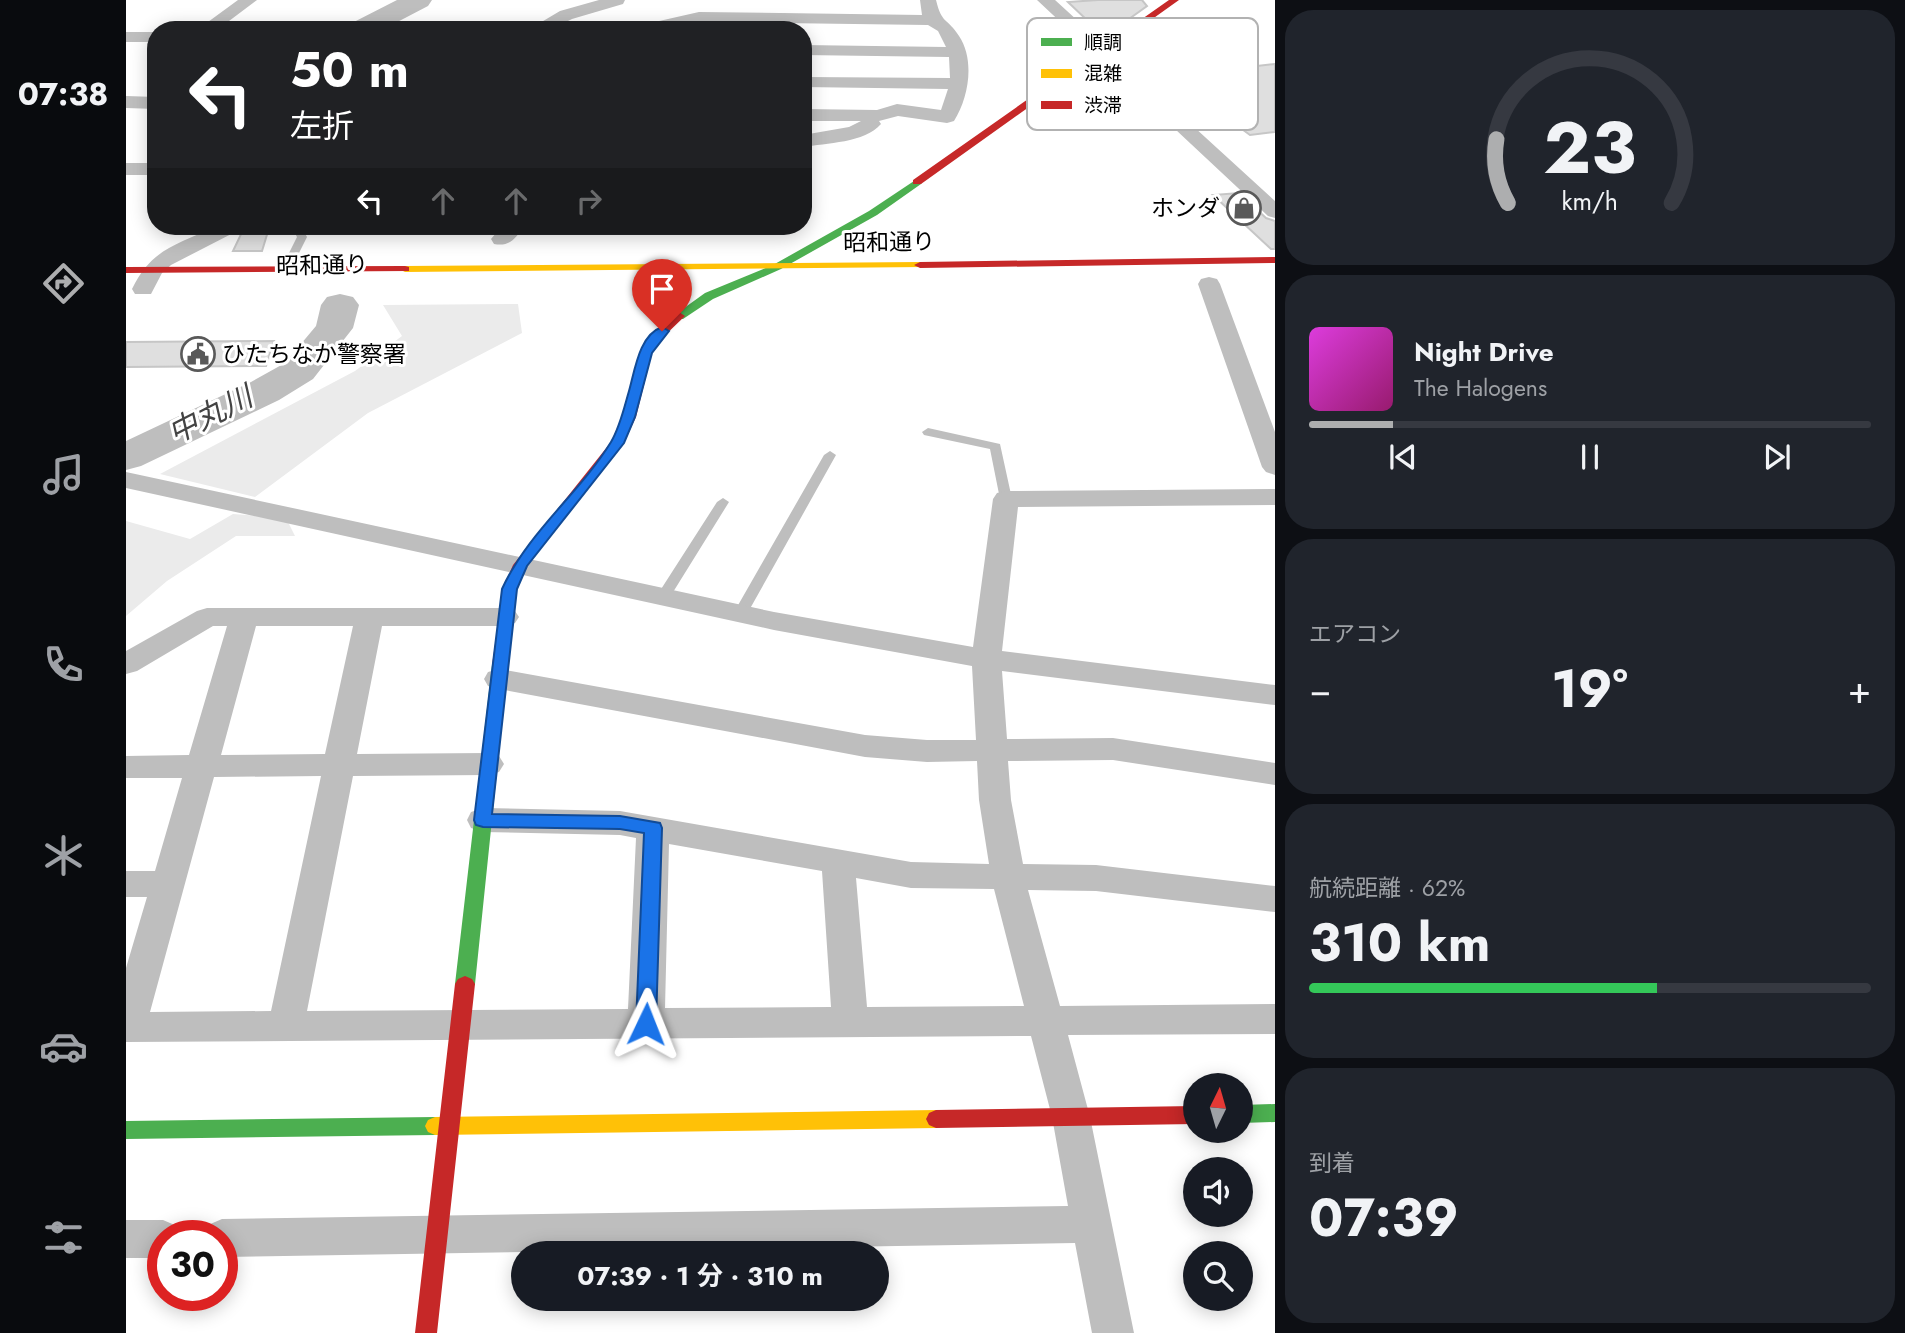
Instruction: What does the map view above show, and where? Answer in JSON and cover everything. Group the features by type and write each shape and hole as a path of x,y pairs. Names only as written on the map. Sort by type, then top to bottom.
{"street":[{"path":"218,21 249,0"},
{"path":"554,21 617,0"},
{"path":"689,0 700,21"},
{"path":"928,0 932,20"},
{"path":"1045,0 1064,18"},
{"path":"1149,18 1175,0"},
{"path":"812,22 932,20 942,24 953,36 958,52 957,99 947,117 897,110 878,116 812,115"},
{"path":"126,37 147,37"},
{"path":"812,50 958,52"},
{"path":"812,82 958,83"},
{"path":"126,102 147,103"},
{"path":"426,1333 505,617 510,589 520,565 617,443 629,417 639,373 652,341 673,321 709,296 777,267 873,213 1027,104"},
{"path":"812,139 854,132 873,123 878,116"},
{"path":"1186,130 1275,212"},
{"path":"126,169 147,169"},
{"path":"144,284 163,260 214,235"},
{"name":"昭和通り","path":"126,270 144,284 286,269 777,267 1275,260"},
{"path":"698,284 781,284"},
{"path":"1209,284 1275,467"},
{"path":"1248,388 1275,388"},
{"path":"126,480 740,614 986,659 1275,695"},
{"path":"1114,1333 1071,1117 1008,877 995,800 986,659 1006,499 1275,497"},
{"path":"126,664 207,617 505,617"},
{"path":"286,1026 369,617"},
{"path":"244,618 127,1027 1275,1019"},
{"path":"499,679 865,746 926,751 1113,749 1275,774"},
{"path":"126,767 488,764"},
{"path":"483,820 620,823 911,875 1096,878 1275,899"},
{"path":"646,1024 653,828"},
{"path":"838,860 850,1023"},
{"path":"126,884 166,884"},
{"path":"1253,1114 1275,1113"},
{"path":"126,1130 1183,1115"},
{"path":"238,1238 1092,1224"},
{"path":"126,1239 147,1239"}],"lane":[{"path":"286,269 301,235"},
{"path":"928,432 996,447 1006,499"},
{"path":"740,614 830,455"},
{"path":"663,597 723,502"}],"shaded area":[{"path":"518,304 522,333 368,413 255,497 160,474 355,371 402,336 383,305"},
{"path":"233,514 286,518 295,536 236,536 167,581 126,616 126,521 190,539"}],"building":[{"path":"1142,0 1147,6 1130,18 1085,18 1068,2"},
{"path":"1275,64 1275,132 1250,135 1243,130 1258,130 1258,66"},
{"name":"ホンダ","path":"1239,193 1266,218 1275,221 1275,249 1271,249 1213,195"},
{"path":"241,235 267,235 262,251 233,251"},
{"name":"ひたちなか警察署","path":"274,341 266,366 126,367 126,342"}],"waterway":[{"name":"中丸川","path":"377,21 418,0"},
{"name":"中丸川","path":"126,457 265,391 299,371 334,328 340,305"}],"traffic: fast":[{"path":"679,316 709,296 777,267 873,213 917,182"},
{"path":"465,984 500,665"},
{"path":"1253,1114 1275,1113"},
{"path":"126,1130 435,1126"}],"traffic: slow":[{"path":"405,269 920,265"},
{"path":"435,1126 936,1119"}],"traffic: jam":[{"path":"1149,18 1175,0"},
{"path":"917,182 1027,104"},
{"path":"920,265 1275,260"},
{"path":"126,270 405,269"},
{"path":"500,665 510,588 520,565 617,443 629,417 646,353 652,341 679,316"},
{"path":"426,1333 465,984"},
{"path":"936,1119 1183,1115"}],"place":[{"name":"ホンダ","path":"1244,208"},
{"name":"ひたちなか警察署","path":"198,354"}],"route":[{"path":"646,1024 653,828 620,823 483,820 510,589 520,565 617,443 629,417 646,353 652,341 662,331"}]}
